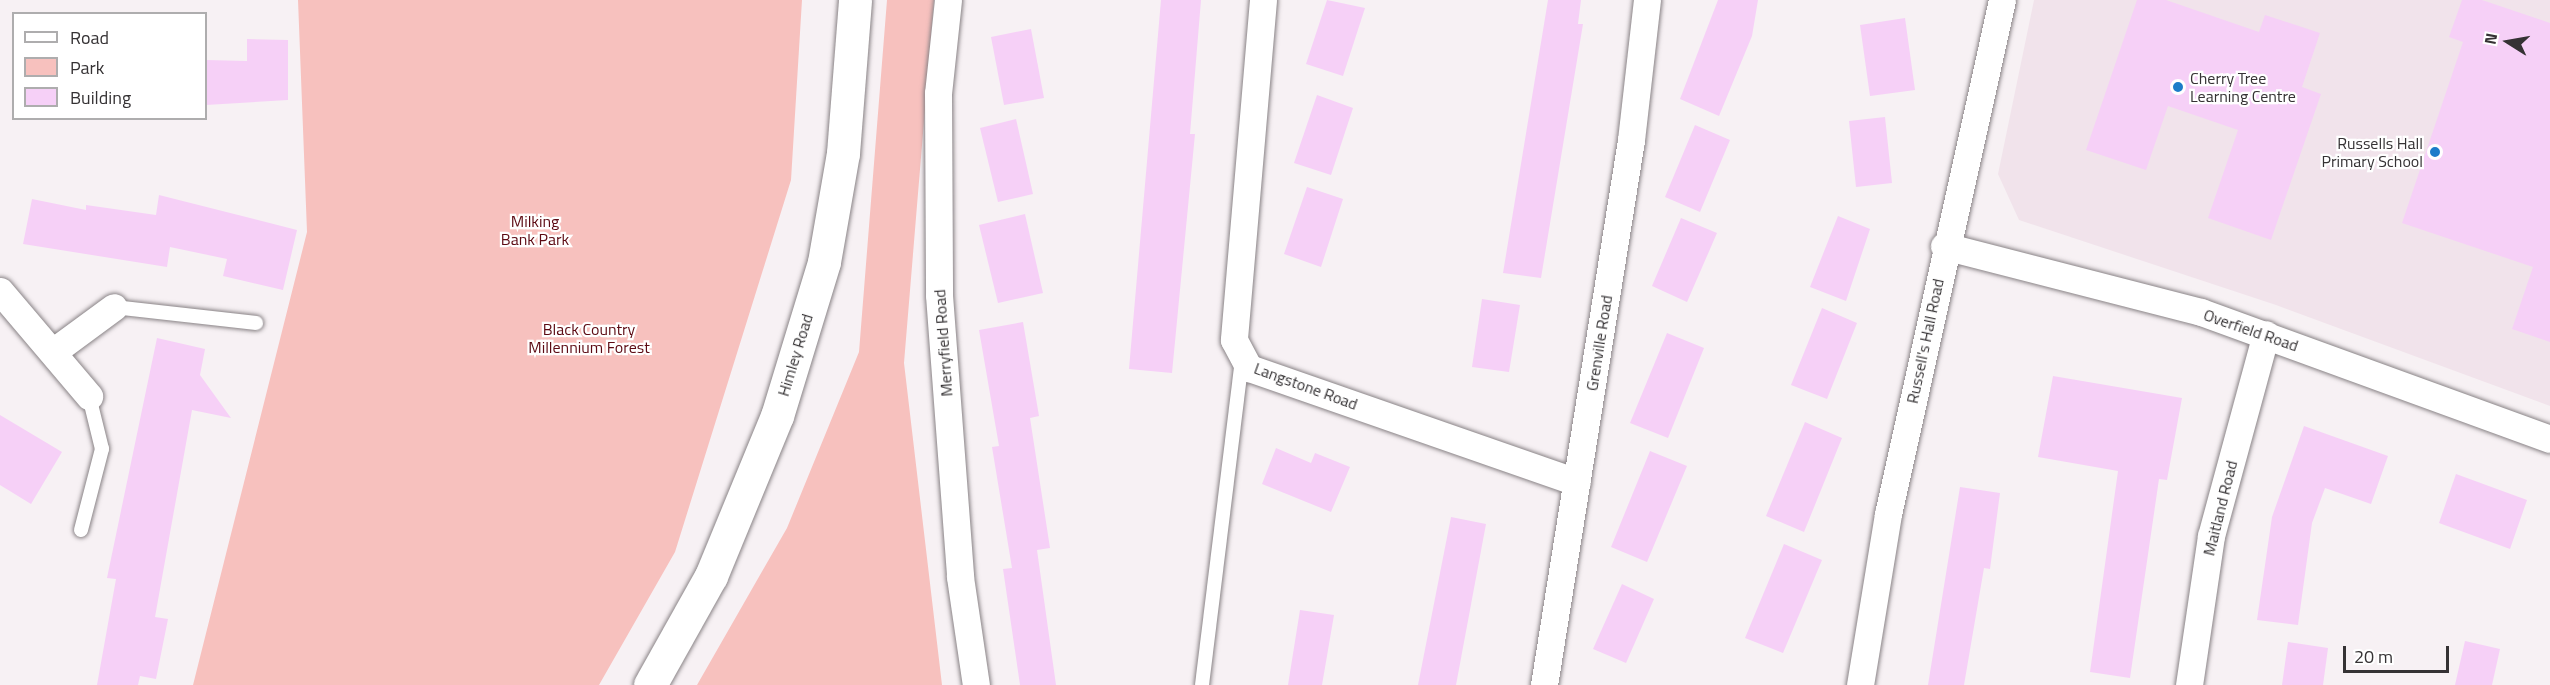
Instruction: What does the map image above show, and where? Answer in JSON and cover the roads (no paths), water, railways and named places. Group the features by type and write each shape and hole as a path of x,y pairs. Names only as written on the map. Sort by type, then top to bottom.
{"main road":[{"name":"Himley Road","path":"650,685 711,576 777,416 824,262 843,153 855,0"}],"street":[{"name":"Merryfield Road","path":"948,0 938,93 939,295 960,577 976,685"},
{"name":"Langstone Road","path":"1263,0 1234,340 1249,368 1577,482"},
{"name":"Grenville Road","path":"1544,685 1577,482 1647,0"},
{"name":"Russell's Hall Road","path":"1860,685 1888,514 1944,246 2002,0"},
{"name":"Overfield Road","path":"1944,246 2266,334 2550,439"},
{"path":"0,291 54,351 89,396"},
{"path":"54,351 114,307"},
{"name":"Maitland Road","path":"2189,685 2211,536 2266,334"}],"lane":[{"path":"114,307 256,323"},
{"path":"1202,685 1242,354"},
{"path":"81,530 102,449 89,396"}],"place":[{"name":"Cherry Tree Learning Centre","path":"2178,87"},
{"name":"Russells Hall Primary School","path":"2435,152"}],"park label":[{"name":"Milking Bank Park","path":"535,230"},
{"name":"Black Country Millennium Forest","path":"589,338"}]}
